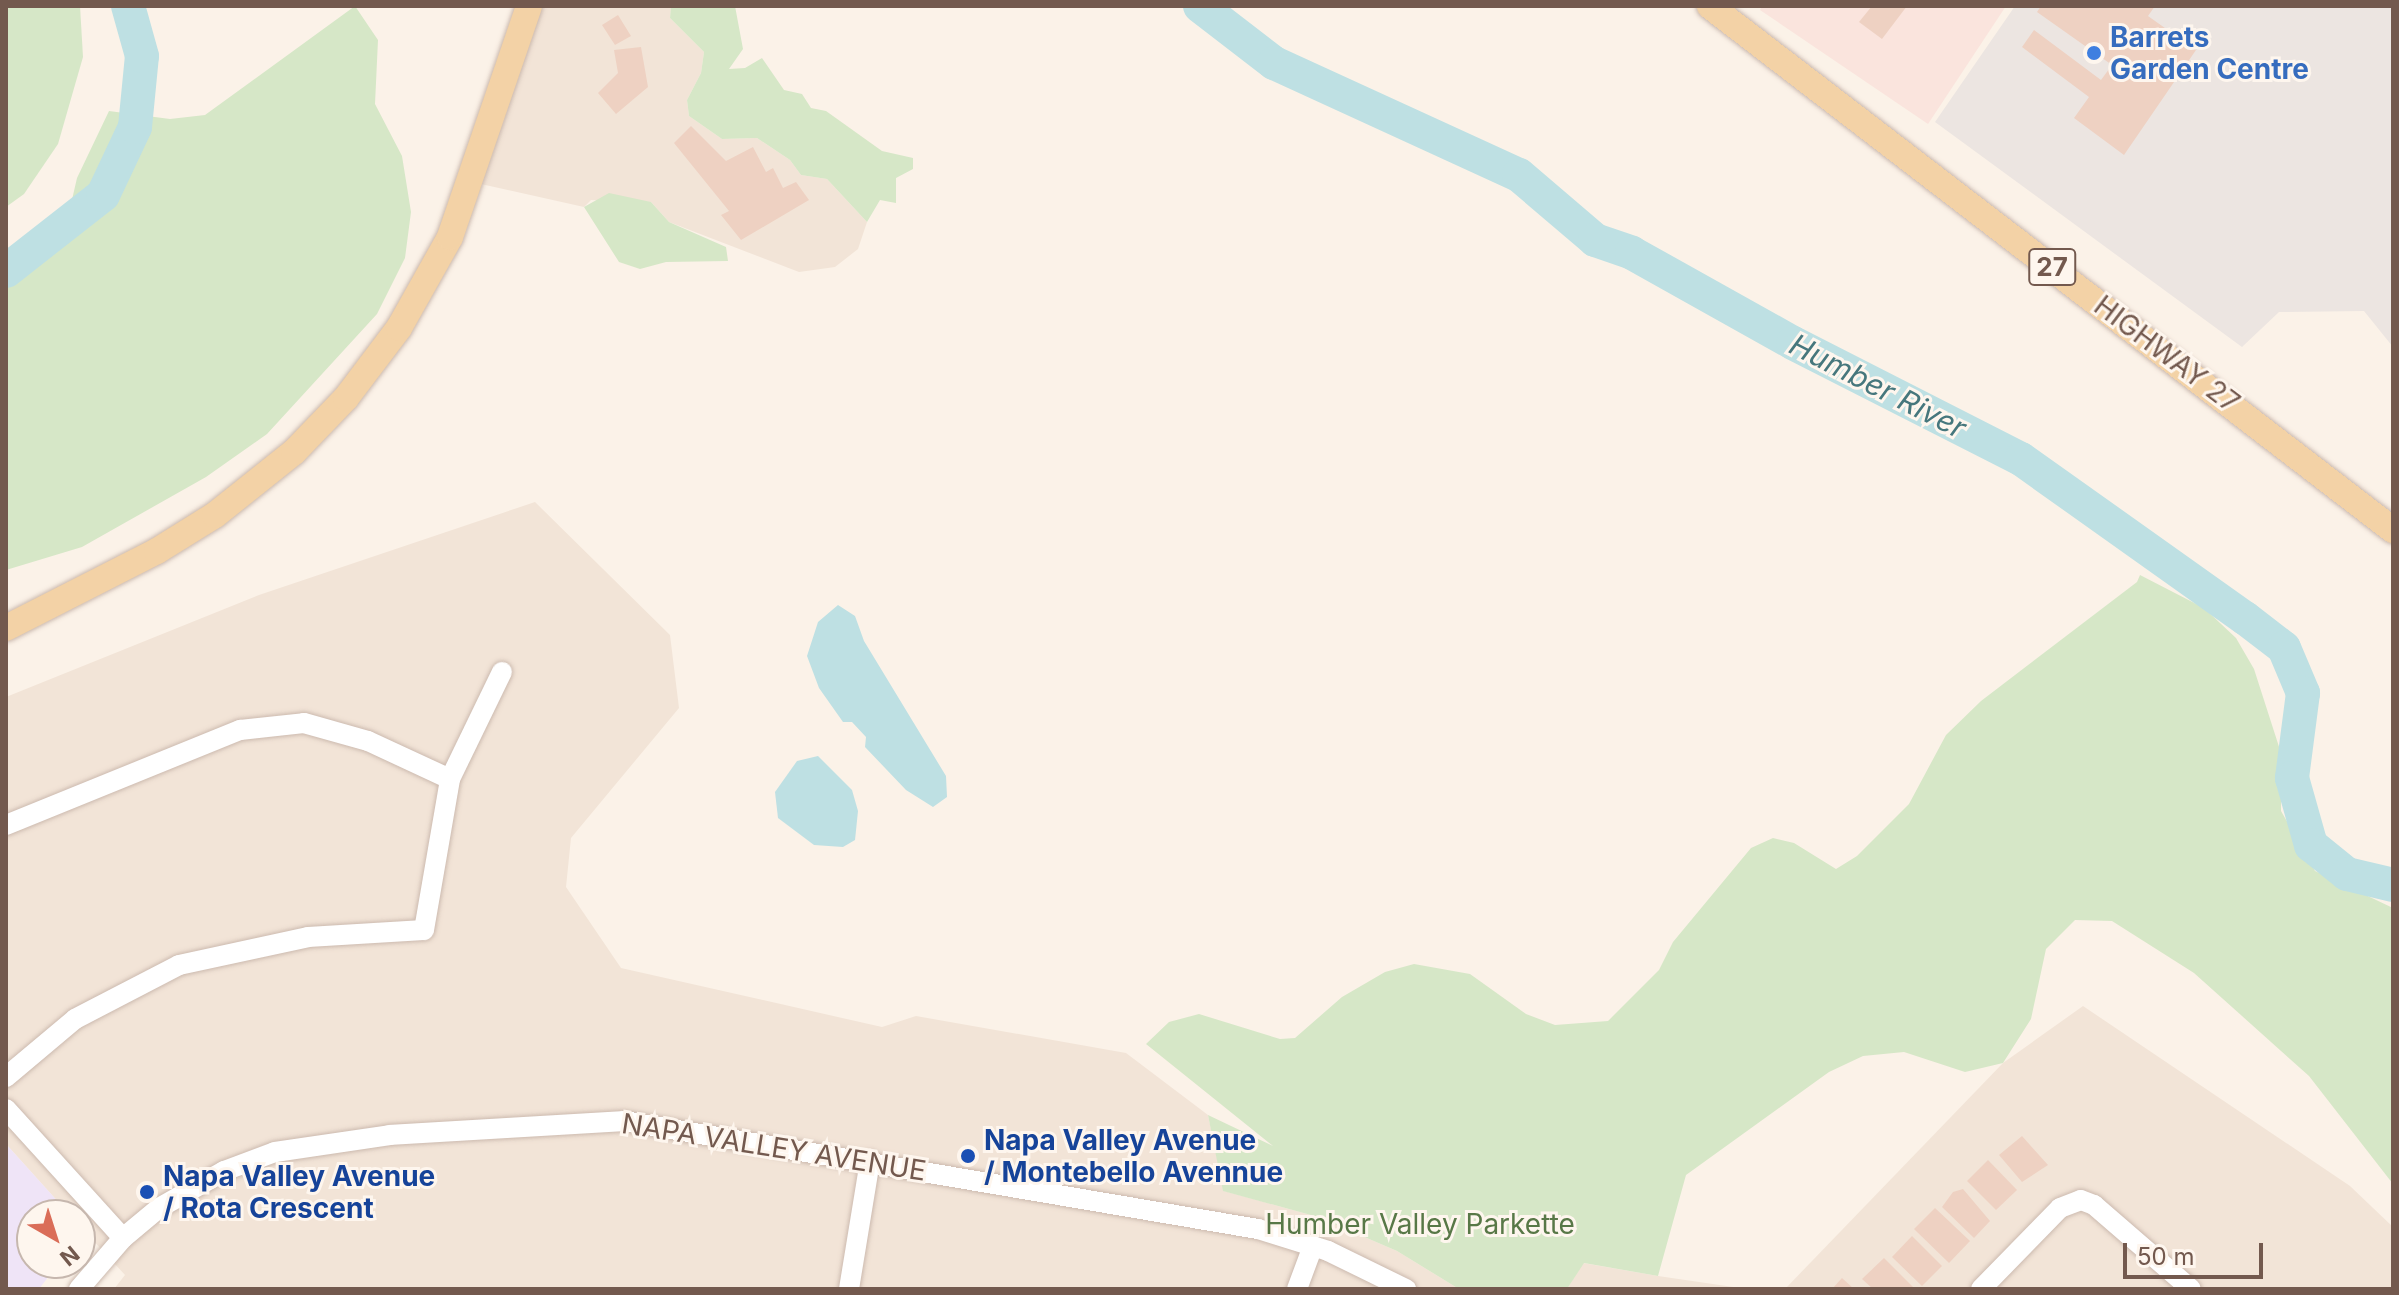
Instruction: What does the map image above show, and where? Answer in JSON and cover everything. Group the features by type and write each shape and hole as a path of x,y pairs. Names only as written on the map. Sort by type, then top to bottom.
{"main road":[{"path":"6,628 157,551 215,515 294,452 346,398 399,328 450,237 529,6"},
{"name":"HIGHWAY 27","path":"1710,6 2393,530"}],"street":[{"path":"6,1077 75,1019 179,965 308,937 424,930 450,779 502,672"},
{"path":"6,825 240,730 304,723 368,741 450,779"},
{"path":"6,1109 123,1238"},
{"name":"NAPA VALLEY AVENUE","path":"79,1289 123,1238 175,1197 224,1171 320,1142 624,1121 1212,1220 1313,1246 1406,1289"},
{"path":"849,1289 870,1161"},
{"path":"1981,1289 2060,1208 2081,1200 2094,1205 2191,1289"},
{"path":"1297,1289 1313,1246"}],"shaded area":[{"path":"529,6 671,6 670,18 704,52 701,73 687,100 689,116 722,139 757,138 790,160 801,175 827,179 867,222 858,249 835,267 799,272 669,222 651,202 591,200 584,207 472,182"},
{"path":"1762,6 2006,6 1928,124 1760,10"},
{"path":"2015,6 2393,6 2393,347 2364,311 2279,312 2242,347 1935,122"},
{"path":"535,502 670,635 679,708 571,838 566,887 621,968 882,1027 916,1016 1126,1053 1208,1115 1224,1191 1318,1217 1397,1251 1459,1289 114,1289 125,1275 96,1243 96,1199 56,1199 6,1144 6,697 259,595"},
{"path":"2083,1006 2350,1186 2393,1227 2393,1289 1785,1289 2003,1063"},
{"path":"6,1144 56,1199 16,1199 16,1279 47,1279 39,1289 6,1289"},
{"path":"1583,1263 1658,1276 1747,1289 1567,1289"}],"green space":[{"path":"6,6 80,6 83,57 58,144 24,194 6,207"},
{"path":"355,6 378,40 375,104 402,156 411,212 405,258 377,314 267,434 206,477 82,547 6,570 6,282 62,243 77,178 109,111 170,119 205,115"},
{"path":"671,6 735,6 743,49 729,69 745,68 762,58 784,90 802,94 811,108 826,111 882,151 913,158 913,169 896,178 896,203 880,200 867,222 827,179 801,175 790,160 757,138 722,139 689,116 687,100 701,73 704,52 670,18"},
{"path":"609,193 651,202 669,222 726,247 728,261 666,262 640,269 619,262 584,207"},
{"name":"Humber Valley Parkette","path":"2140,575 2204,608 2236,638 2254,669 2281,753 2281,811 2315,871 2393,908 2393,1184 2309,1076 2194,973 2112,921 2075,920 2046,949 2031,1019 2003,1063 1965,1072 1904,1052 1863,1056 1829,1072 1686,1175 1658,1276 1584,1263 1567,1289 1459,1289 1397,1251 1318,1217 1223,1191 1208,1115 1273,1146 1146,1044 1169,1022 1199,1014 1280,1039 1295,1038 1342,997 1385,972 1414,964 1470,974 1526,1014 1555,1025 1608,1021 1659,970 1673,942 1751,848 1773,838 1794,843 1836,869 1857,856 1909,804 1946,735 1981,701 2137,582"}],"water":[{"path":"838,605 855,616 864,641 946,776 947,797 933,807 906,790 865,747 866,737 852,722 843,722 819,688 807,656 818,622"},
{"path":"818,756 852,790 858,811 855,840 843,847 814,845 778,818 775,792 797,761"}],"building":[{"path":"1872,6 1907,6 1882,39 1859,22"},
{"path":"2041,6 2155,6 2148,16 2196,50 2124,155 2074,118 2089,97 2022,47 2034,30 2101,80 2112,65 2037,12"},
{"path":"618,15 631,36 615,45 602,25"},
{"path":"641,47 648,87 616,114 598,93 618,73 614,50"},
{"path":"691,126 726,161 753,147 766,172 773,168 783,188 796,182 809,200 741,240 721,215 729,211 674,143"},
{"path":"2022,1136 2048,1165 2022,1182 1999,1155"},
{"path":"1988,1160 2017,1190 1996,1210 1967,1181"},
{"path":"1963,1189 1990,1221 1974,1238 1942,1207 1953,1192"},
{"path":"1935,1208 1970,1241 1949,1263 1914,1229"},
{"path":"1912,1236 1942,1266 1922,1286 1892,1257"},
{"path":"1884,1258 1915,1289 1873,1289 1862,1279"},
{"path":"1842,1278 1854,1289 1832,1289"}],"waterway":[{"name":"Humber River","path":"6,271 103,195 135,127 142,56 128,6"},
{"name":"Humber River","path":"1200,6 1274,63 1519,175 1595,240 1632,253 1793,343 2021,459 2245,618 2284,648 2303,693 2292,778 2311,845 2347,874 2393,885"}],"place":[{"name":"Barrets Garden Centre","path":"2094,53"},
{"name":"Napa Valley Avenue / Montebello Avennue","path":"968,1156"},
{"name":"Napa Valley Avenue / Rota Crescent","path":"147,1192"}]}
